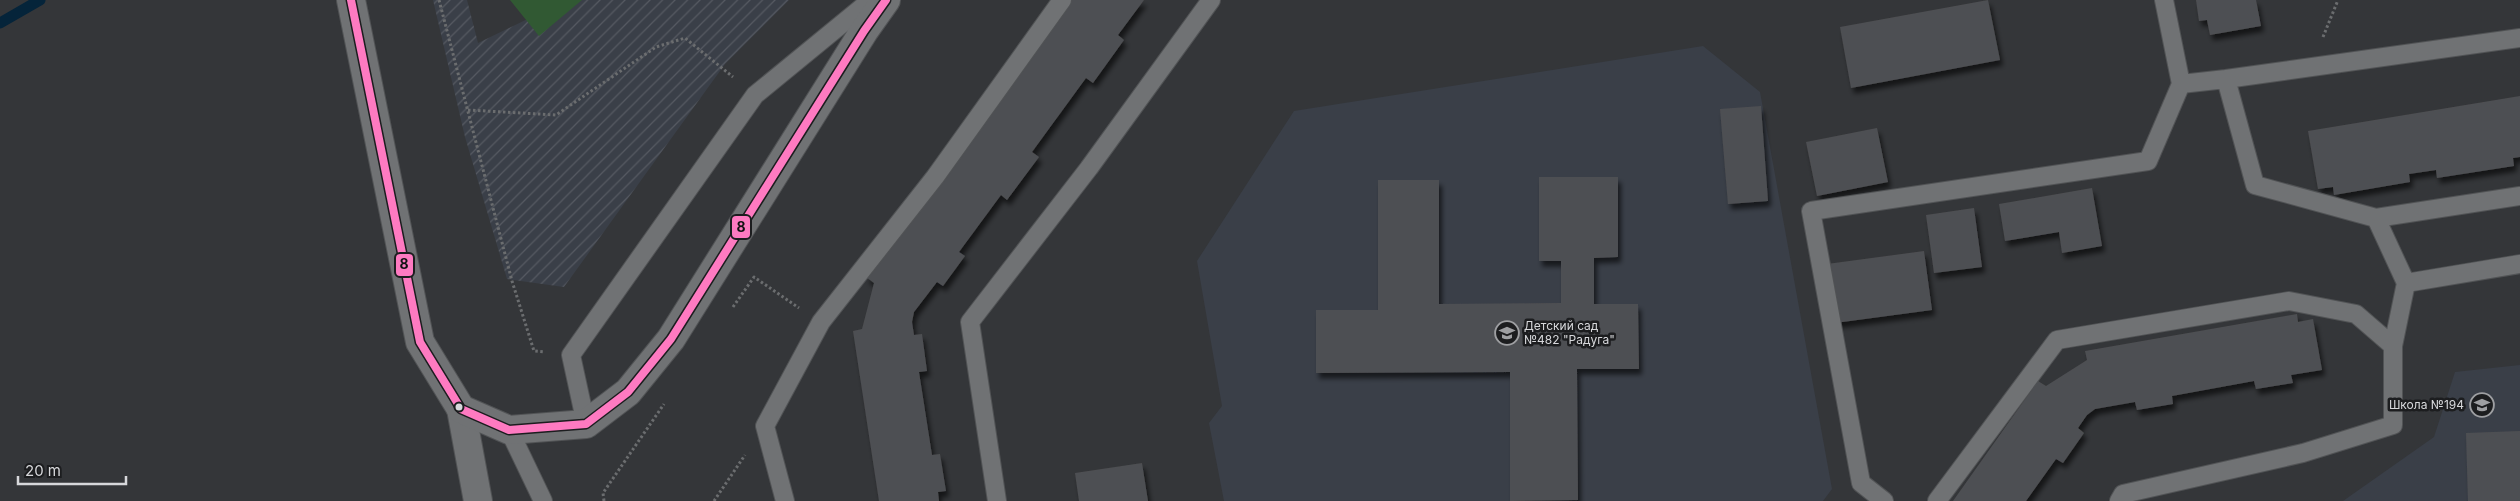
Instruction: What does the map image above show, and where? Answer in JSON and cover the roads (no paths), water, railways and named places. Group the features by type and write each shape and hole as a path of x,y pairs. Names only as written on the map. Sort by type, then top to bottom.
{"street":[{"path":"350,0 420,342 461,409 478,501"},
{"path":"461,409 509,430 586,424 628,392 671,339 859,39 886,0"}],"lane":[{"path":"586,424 571,355 755,95 870,0"},
{"path":"785,501 764,426 820,322 935,178 1062,0"},
{"path":"997,501 970,322 1089,168 1211,0"},
{"path":"1884,501 1861,483 1811,211 2148,161 2180,84 2164,0"},
{"path":"2180,84 2310,68 2520,38"},
{"path":"2226,79 2255,185 2376,218 2520,196"},
{"path":"2118,501 2123,494 2303,452 2394,425 2393,346 2406,283 2376,218"},
{"path":"2406,283 2520,264"},
{"path":"1937,501 2057,340 2289,301 2356,314 2393,346"},
{"path":"509,430 543,501"}],"waterway":[{"path":"0,23 40,0"}],"place":[{"name":"Детский сад №482 \"Радуга\"","path":"1507,333"},
{"name":"Школа №194","path":"2482,405"}]}
